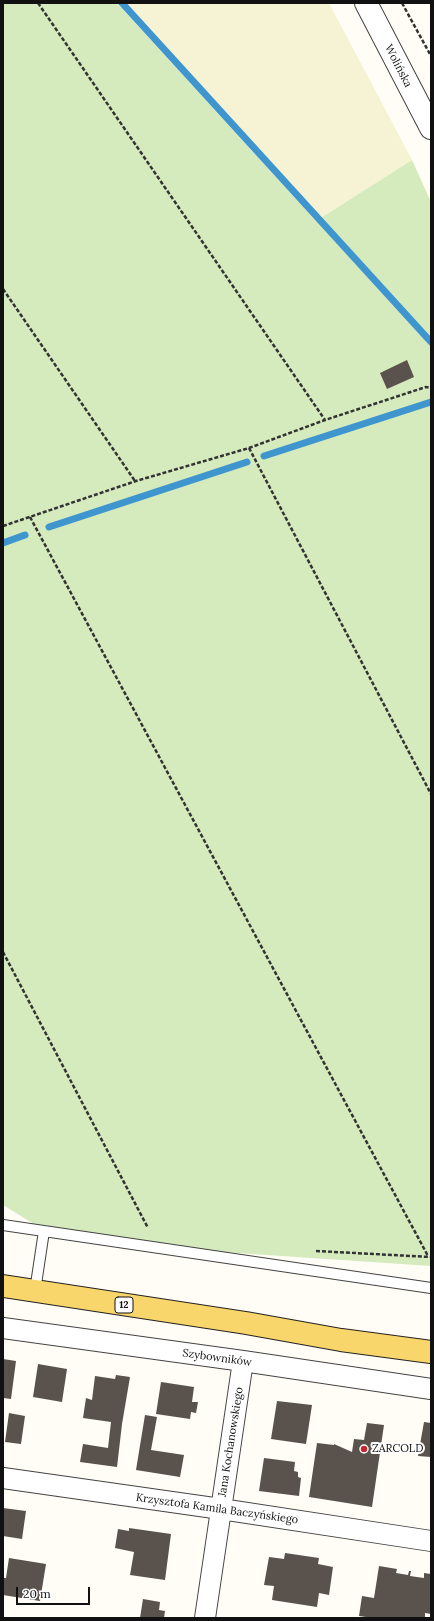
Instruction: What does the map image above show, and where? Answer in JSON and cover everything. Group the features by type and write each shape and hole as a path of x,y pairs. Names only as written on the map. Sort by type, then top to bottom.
{"main road":[{"name":"12","path":"3,1286 246,1323 341,1340 431,1352"}],"street":[{"name":"Wolińska","path":"366,3 431,128"},
{"name":"Szybowników","path":"3,1328 431,1389"},
{"name":"Jana Kochanowskiego","path":"205,1618 243,1361"},
{"name":"Krzysztofa Kamila Baczyńskiego","path":"3,1478 431,1541"}],"lane":[{"path":"3,1225 431,1288"},
{"path":"35,1291 44,1231"}],"path":[{"path":"38,3 325,420"},
{"path":"402,3 431,56"},
{"path":"3,288 136,481"},
{"path":"3,526 136,481 249,448 325,420 426,387 431,388"},
{"path":"249,448 431,794"},
{"path":"30,517 428,1256"},
{"path":"3,952 151,1232"}],"shaded area":[{"path":"117,3 329,3 412,160 316,221"}],"green space":[{"path":"3,3 117,3 316,221 412,160 431,202 431,1266 222,1252 42,1229 3,1205"}],"building":[{"path":"407,360 414,377 387,389 380,373"},
{"path":"3,1359 16,1361 11,1399 3,1398"},
{"path":"38,1364 67,1369 62,1402 33,1397"},
{"path":"116,1375 130,1377 117,1467 80,1462 83,1444 108,1448 111,1422 83,1418 86,1398 92,1400 95,1376 115,1379"},
{"path":"161,1382 194,1387 192,1402 198,1402 196,1413 191,1412 190,1419 156,1414"},
{"path":"277,1401 312,1405 306,1444 271,1439"},
{"path":"9,1413 25,1416 21,1444 5,1442"},
{"path":"145,1415 157,1417 151,1450 184,1455 180,1477 136,1470"},
{"path":"424,1422 431,1423 431,1457 418,1456"},
{"path":"367,1423 384,1425 372,1507 309,1497 317,1443 334,1444 352,1452 354,1439 364,1440"},
{"path":"264,1458 295,1462 294,1471 298,1472 298,1477 301,1478 299,1496 259,1491"},
{"path":"3,1508 26,1511 22,1539 3,1536"},
{"path":"129,1528 171,1534 165,1580 130,1575 134,1552 115,1548 118,1529 129,1531"},
{"path":"285,1553 319,1558 318,1564 333,1567 329,1595 319,1593 317,1607 272,1600 274,1586 264,1585 269,1557 284,1559"},
{"path":"9,1558 46,1564 40,1601 3,1595 3,1578 6,1578"},
{"path":"379,1566 397,1569 396,1573 408,1575 409,1571 411,1571 410,1576 424,1578 424,1573 431,1574 431,1614 425,1613 425,1618 373,1618 359,1616 362,1596 374,1598"},
{"path":"143,1599 160,1602 159,1610 165,1611 164,1618 140,1618"}],"waterway":[{"path":"122,3 431,342"},
{"path":"264,456 431,402"},
{"path":"49,527 247,462"},
{"path":"3,543 25,535"}],"place":[{"name":"ZARCOLD","path":"364,1449"}]}
